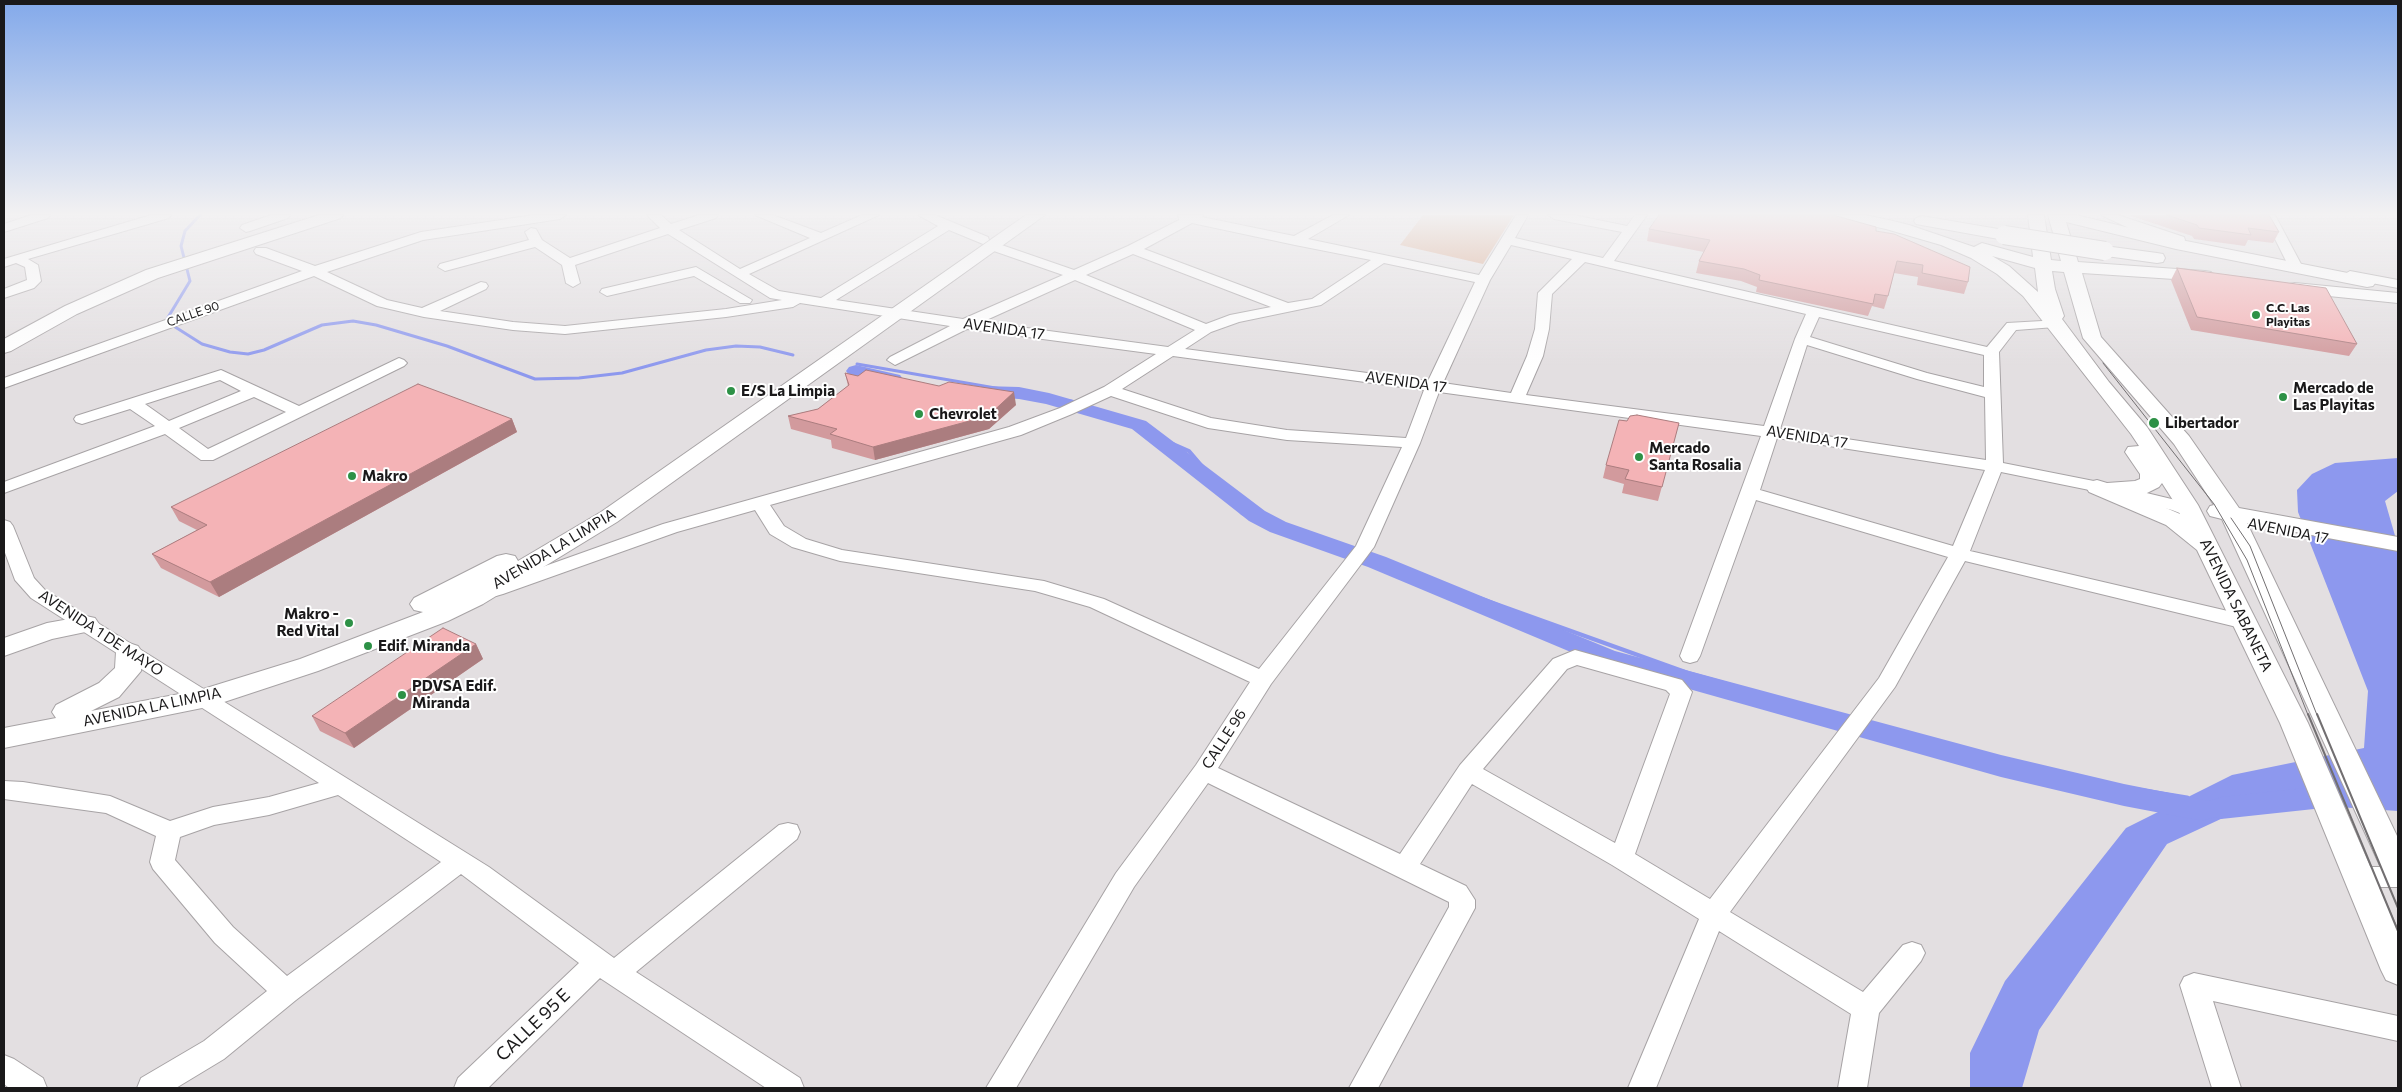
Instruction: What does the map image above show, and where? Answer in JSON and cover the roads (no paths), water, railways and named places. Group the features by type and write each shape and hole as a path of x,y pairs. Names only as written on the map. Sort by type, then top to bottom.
{"main road":[{"path":"4,334 96,287 162,266"},
{"path":"4,347 71,310 168,266"},
{"name":"AVENIDA LA LIMPIA","path":"4,722 194,693 434,600 539,543 600,507 955,266"},
{"path":"1996,266 2029,292 2055,323"},
{"name":"AVENIDA SABANETA","path":"2043,266 2055,323 2112,399 2140,431 2213,557 2294,722 2398,970"},
{"path":"2057,266 2073,269 2159,272 2219,277"},
{"path":"2072,266 2092,338 2182,440 2233,517 2393,855"},
{"path":"2221,266 2398,296"},
{"path":"2248,266 2398,286"},
{"path":"2286,266 2371,283"},
{"path":"2274,285 2398,296"},
{"name":"AVENIDA LA LIMPIA","path":"4,738 309,665 439,615 474,598 608,517 889,312"},
{"path":"2103,488 2139,488 2151,482 2151,474 2124,435 2112,399"},
{"path":"2103,488 2138,502 2174,520 2199,540 2213,557"},
{"name":"AVENIDA 17","path":"2185,508 2286,527 2398,544"},
{"name":"AVENIDA 17","path":"2286,527 2398,554"},
{"path":"4,647 47,631 86,624"},
{"path":"66,712 109,690 128,671 129,652"}],"street":[{"path":"4,294 34,281 31,266"},
{"path":"301,266 382,303 424,313 513,326 565,330 806,301"},
{"name":"CALLE 90","path":"4,382 330,266"},
{"path":"569,266 573,284"},
{"name":"AVENIDA 17","path":"726,266 775,296 965,324 1434,385 1770,432 1995,466 2103,488 2185,508"},
{"path":"738,274 757,266"},
{"path":"822,303 882,266"},
{"path":"1050,266 1206,329"},
{"path":"895,360 965,324 1092,266"},
{"path":"1178,266 1288,308"},
{"path":"474,598 670,528 1015,430 1066,411 1110,390 1206,329 1235,318 1316,302 1371,266"},
{"path":"1415,266 1483,280"},
{"name":"CALLE 96","path":"1000,1088 1125,880 1204,770 1264,679 1360,555 1412,443 1434,385 1491,266"},
{"path":"1517,398 1537,347 1542,328 1545,292 1573,266"},
{"path":"1619,266 1991,352"},
{"path":"2303,266 2398,286"},
{"path":"607,292 696,271 745,300"},
{"path":"424,313 481,286"},
{"path":"655,310 775,296"},
{"path":"1690,656 1750,493 1802,339 1814,312"},
{"path":"1642,1088 1713,915 1887,682 1960,554 1995,466 1991,352 2012,326 2055,323"},
{"path":"1802,339 1922,376 1993,394"},
{"path":"134,404 207,456 399,363"},
{"path":"82,419 221,375 300,412"},
{"path":"1110,390 1208,423 1287,435 1412,443"},
{"path":"4,488 166,428 254,392"},
{"path":"1750,493 1960,554 2245,622"},
{"path":"759,502 777,530 799,543 840,555 1037,585 1097,603 1264,679"},
{"name":"AVENIDA 1 DE MAYO","path":"4,526 25,580 38,594 504,890 607,968 790,1088"},
{"path":"1404,868 1468,771 1560,664 1575,657 1674,685 1681,692 1679,702 1621,858"},
{"path":"1204,770 1458,893 1462,900 1462,908 1363,1088"},
{"path":"1468,771 1621,858 1866,1008"},
{"path":"4,790 23,791 110,805 169,831 213,816 269,806 340,786"},
{"path":"169,831 162,862 224,935 286,992"},
{"name":"CALLE 95 E","path":"468,1088 607,968 788,832"},
{"path":"151,1088 214,1050 286,992 459,862"},
{"path":"2360,877 2398,877"},
{"path":"1853,1088 1866,1008 1912,953"},
{"path":"2226,1088 2194,985 2398,1029"},
{"path":"4,1068 33,1088"}],"water":[{"path":"2398,458 2398,491 2385,501 2398,546 2398,811 2307,805 2266,798 2167,844 2039,1030 2022,1088 1970,1088 1970,1053 2005,981 2126,828 2232,775 2364,748 2368,691 2298,512 2297,490 2312,474 2335,463"}],"waterway":[{"path":"167,319 190,281 186,266"},
{"path":"172,325 202,344 230,352 248,354 264,350 322,325 353,321 376,325 447,346 535,379 579,378 622,373 706,350 736,346 760,347 793,355"},
{"path":"857,364 1076,402"},
{"path":"856,371 893,379"},
{"path":"983,392 1019,393 1049,399 1139,425 1257,516 1278,527 1377,562 1606,657 2001,766 2124,795 2203,810"},
{"path":"1085,405 1142,430"},
{"path":"1139,429 1189,451 1242,513 1355,554"},
{"path":"1362,556 1688,673 1837,715"},
{"path":"1832,714 1851,719"},
{"path":"1865,723 2083,781 2187,798"},
{"path":"2221,808 2314,798"}],"tram line":[{"path":"2103,363 2214,504 2247,560 2308,715"},
{"path":"2231,518 2250,546 2317,715"},
{"path":"2308,714 2398,931"},
{"path":"2317,714 2398,908"}],"place":[{"name":"C.C. Las Playitas","path":"2256,315"},
{"name":"E/S La Limpia","path":"731,391"},
{"name":"Mercado de Las Playitas","path":"2283,397"},
{"name":"Chevrolet","path":"919,414"},
{"name":"Libertador","path":"2154,423"},
{"name":"Mercado Santa Rosalia","path":"1639,457"},
{"name":"Makro","path":"352,476"},
{"name":"Makro - Red Vital","path":"349,623"},
{"name":"Edif. Miranda","path":"368,646"},
{"name":"PDVSA Edif. Miranda","path":"402,695"}]}
